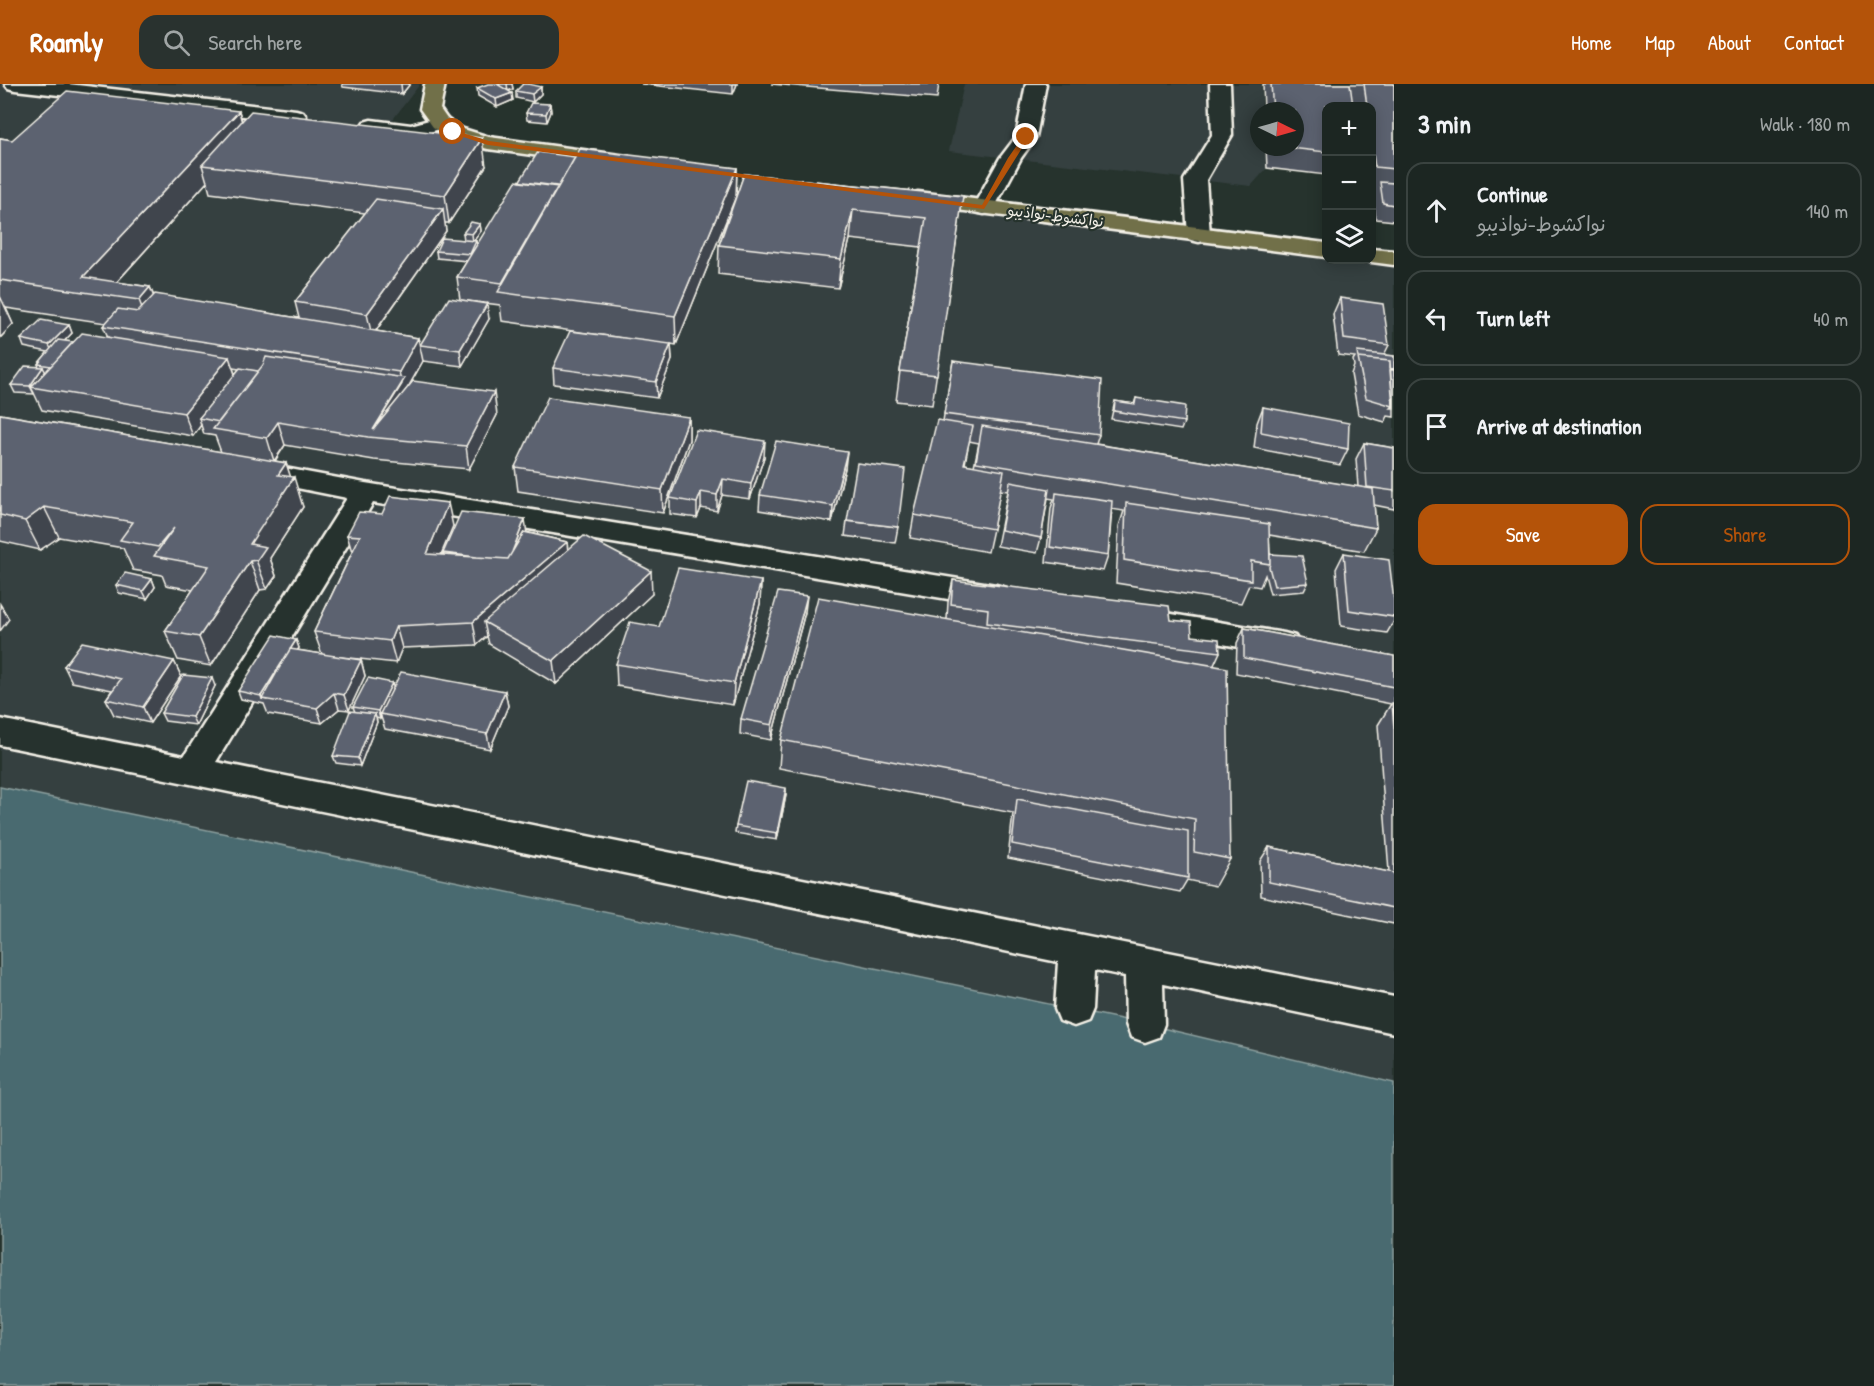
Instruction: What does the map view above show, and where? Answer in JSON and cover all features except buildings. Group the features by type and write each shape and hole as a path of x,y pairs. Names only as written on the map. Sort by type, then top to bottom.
{"main road":[{"path":"435,84 430,109 440,123 453,132 488,143 642,164"},
{"name":"نواكشوط-نواذيبو","path":"896,196 1322,250"},
{"path":"1376,256 1394,258"}],"lane":[{"path":"984,207 1011,158 1026,137 1036,84"},
{"path":"1199,235 1195,180 1222,135 1220,84"},
{"path":"0,94 20,85 314,119"},
{"path":"349,123 411,131 440,123"},
{"path":"230,466 365,492 1027,601"},
{"path":"192,772 365,492"},
{"path":"1122,617 1311,648"},
{"path":"0,732 1394,1015"},
{"path":"1074,1009 1077,950"},
{"path":"1144,964 1145,1024"}],"shaded area":[{"path":"0,84 420,84 383,132 1322,252 1322,264 1376,264 1376,260 1394,262 1394,1083 1145,1024 0,787"},
{"path":"964,84 1261,84 1262,102 1250,102 1250,156 1266,156 1267,168 1251,186 949,151"}],"water":[{"path":"0,787 1145,1024 1394,1083 1394,1386 0,1386"}],"route":[{"path":"453,132 488,143 984,207 1011,158 1026,137"}]}
